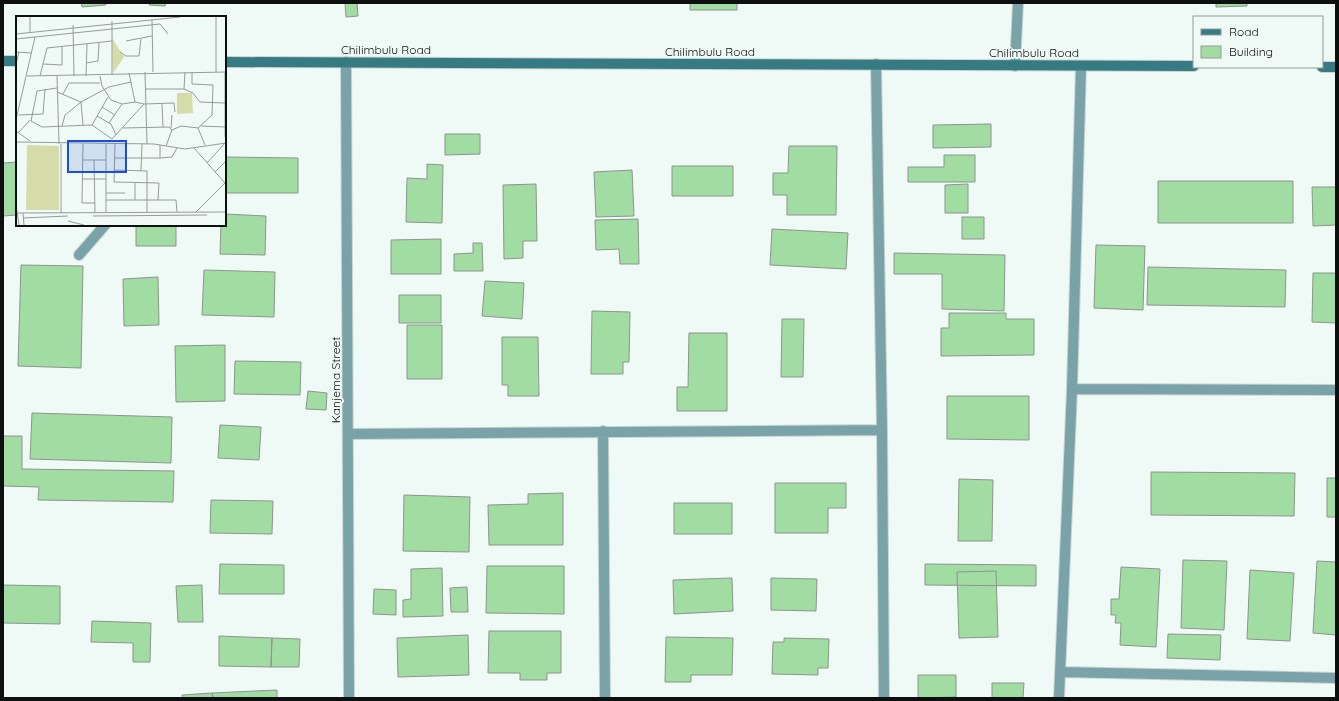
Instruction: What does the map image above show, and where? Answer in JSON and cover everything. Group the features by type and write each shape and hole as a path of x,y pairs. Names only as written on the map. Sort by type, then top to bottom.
{"main road":[{"path":"3,61 16,61"},
{"name":"Chilimbulu Road","path":"226,62 1193,66"},
{"path":"1323,67 1336,67"}],"street":[{"path":"1015,66 1018,3"},
{"name":"Kanjema Street","path":"346,62 349,698"},
{"path":"876,64 882,430 884,698"},
{"path":"1059,698 1072,389 1081,66"},
{"path":"79,255 104,226"},
{"path":"1072,389 1336,390"},
{"path":"348,434 882,430"},
{"path":"603,431 605,698"},
{"path":"1060,672 1336,678"}],"building":[{"path":"81,3 105,3 106,5 82,7"},
{"path":"150,3 166,3 165,6 149,5"},
{"path":"345,3 357,3 358,16 346,17"},
{"path":"690,3 737,3 737,10 690,10"},
{"path":"1216,3 1247,3 1247,6 1216,7"},
{"path":"991,124 991,147 933,148 933,125"},
{"path":"445,134 480,134 480,154 445,155"},
{"path":"789,146 837,146 836,215 787,215 787,195 773,195 773,173 788,173"},
{"path":"944,155 975,155 975,182 908,182 908,167 944,167"},
{"path":"226,157 298,158 298,193 226,193"},
{"path":"16,162 16,215 3,216 3,163"},
{"path":"427,164 443,165 442,223 406,222 407,178 427,179"},
{"path":"672,166 733,166 733,196 672,196"},
{"path":"632,170 634,216 596,217 594,172"},
{"path":"1158,181 1293,181 1293,223 1158,223"},
{"path":"536,184 537,241 523,241 523,258 504,259 503,185"},
{"path":"968,184 968,213 945,213 945,185"},
{"path":"1312,187 1336,187 1336,225 1313,226"},
{"path":"226,214 266,216 265,255 220,254 221,226 226,226"},
{"path":"962,217 984,217 984,239 962,239"},
{"path":"638,219 639,264 620,264 619,249 596,250 595,220"},
{"path":"136,226 176,226 176,246 136,246"},
{"path":"772,229 848,233 846,269 770,265"},
{"path":"441,239 441,274 391,274 391,240"},
{"path":"473,243 482,243 483,271 454,271 454,254 473,253"},
{"path":"1096,245 1145,246 1143,310 1094,308"},
{"path":"894,253 1005,255 1004,311 942,309 942,274 894,274"},
{"path":"21,265 83,266 81,368 18,366"},
{"path":"1148,267 1286,270 1285,307 1147,305"},
{"path":"204,270 275,272 274,317 202,315"},
{"path":"1313,273 1336,273 1336,323 1312,322"},
{"path":"158,277 159,325 124,326 123,279"},
{"path":"485,281 524,283 522,319 482,316"},
{"path":"399,295 441,295 441,323 399,323"},
{"path":"592,311 630,312 629,362 623,362 623,374 591,374"},
{"path":"949,313 1006,313 1006,319 1034,319 1034,355 941,356 941,328 949,328"},
{"path":"782,319 804,319 803,377 781,377"},
{"path":"407,325 442,325 442,379 407,379"},
{"path":"689,333 727,333 727,411 677,411 677,387 688,387"},
{"path":"502,337 538,337 539,396 508,396 508,385 502,385"},
{"path":"225,345 225,401 176,402 175,346"},
{"path":"235,361 301,362 300,395 234,394"},
{"path":"308,391 327,393 326,410 306,409"},
{"path":"947,396 1029,396 1029,440 947,439"},
{"path":"32,413 172,417 171,463 30,459"},
{"path":"220,425 261,427 259,460 218,458"},
{"path":"3,436 22,436 22,469 174,471 173,502 38,500 39,487 3,486"},
{"path":"1151,472 1295,473 1294,516 1151,515"},
{"path":"1327,478 1336,478 1336,517 1327,517"},
{"path":"959,479 993,480 992,541 958,541"},
{"path":"775,483 846,483 846,508 828,508 828,533 775,533"},
{"path":"563,493 563,545 489,545 488,505 528,504 528,494"},
{"path":"404,495 470,497 469,552 403,551"},
{"path":"211,500 273,501 272,534 210,533"},
{"path":"674,503 732,503 732,534 674,534"},
{"path":"1183,560 1227,561 1224,630 1181,628"},
{"path":"1317,561 1336,562 1336,635 1313,633"},
{"path":"220,564 284,565 284,594 219,594"},
{"path":"925,564 1036,565 1036,586 925,585"},
{"path":"487,566 564,566 564,614 486,613"},
{"path":"1121,567 1160,569 1156,647 1120,645 1121,623 1115,623 1116,615 1111,615 1111,599 1119,599"},
{"path":"442,568 443,616 403,617 403,600 411,599 411,569"},
{"path":"1250,570 1294,573 1290,641 1247,639"},
{"path":"996,571 998,637 959,638 957,572"},
{"path":"732,578 733,611 674,614 673,580"},
{"path":"771,578 817,579 816,611 771,610"},
{"path":"3,585 60,586 60,624 3,623"},
{"path":"202,585 203,622 178,622 176,586"},
{"path":"467,587 468,612 451,612 450,588"},
{"path":"374,589 396,590 396,615 373,614"},
{"path":"92,621 151,623 150,662 133,662 133,643 91,642"},
{"path":"489,631 561,631 561,673 547,673 547,680 520,680 520,673 488,673"},
{"path":"1168,634 1221,635 1220,660 1167,658"},
{"path":"468,635 469,675 398,677 397,638"},
{"path":"219,636 272,638 271,667 219,666"},
{"path":"666,637 733,638 732,675 691,675 691,682 665,682"},
{"path":"272,638 300,639 299,667 271,667"},
{"path":"784,638 829,639 828,668 818,668 818,675 772,674 773,642 784,642"},
{"path":"918,675 956,675 956,697 918,698"},
{"path":"992,683 1024,683 1023,698 992,698"},
{"path":"277,690 277,698 213,698 212,693"},
{"path":"212,693 213,698 182,698 182,695"}]}
